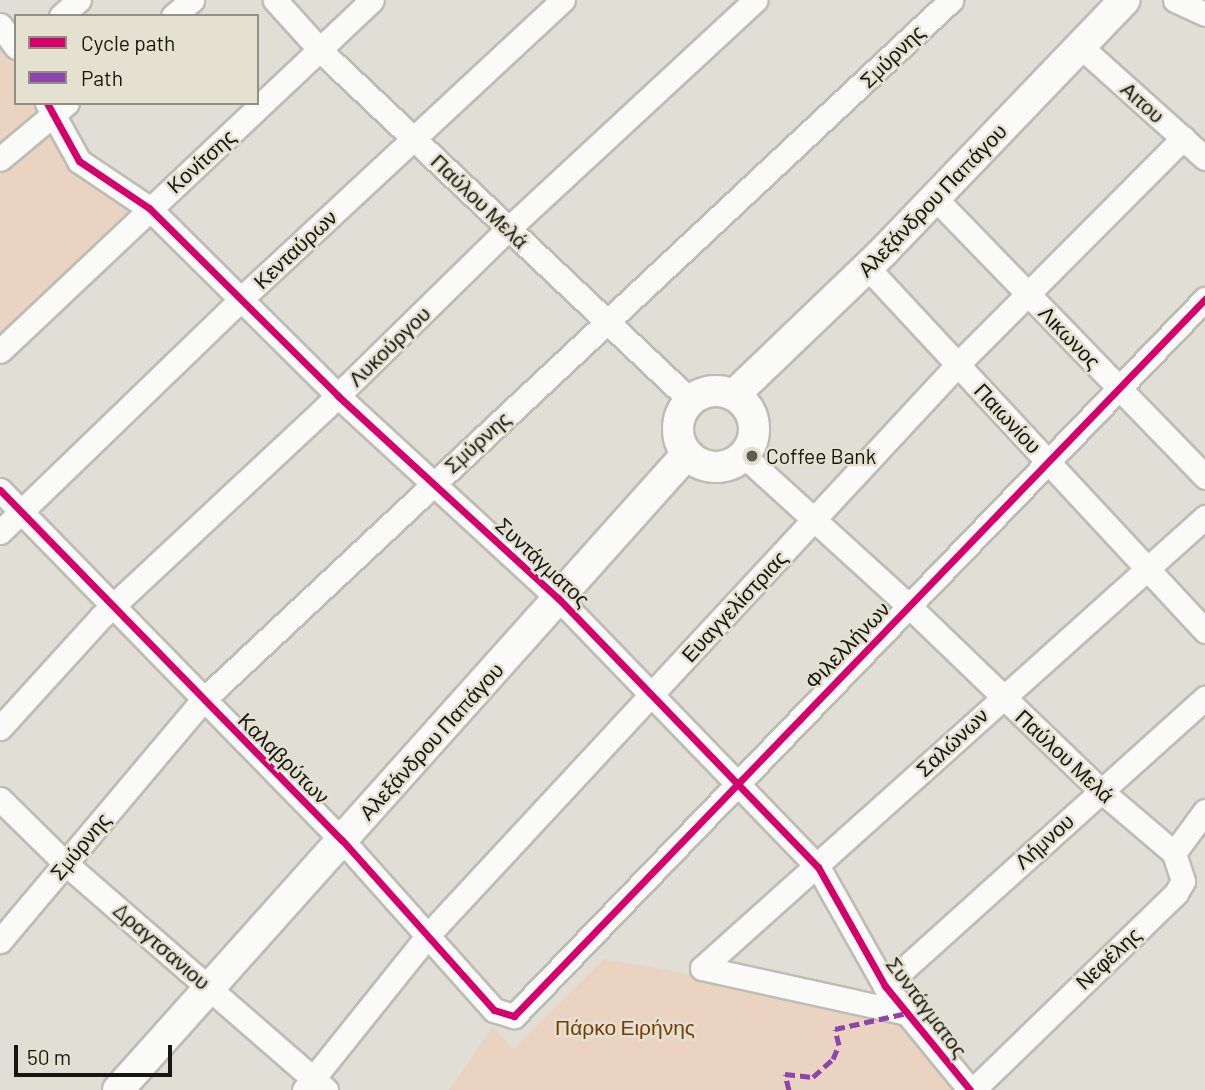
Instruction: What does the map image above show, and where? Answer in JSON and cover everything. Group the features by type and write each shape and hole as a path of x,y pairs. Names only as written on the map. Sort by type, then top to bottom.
{"street":[{"path":"63,14 79,0"},
{"path":"175,14 192,0"},
{"name":"Παύλου Μελά","path":"275,0 322,52 508,229 612,322 689,399"},
{"name":"Κονίτσης","path":"0,351 149,208 322,52 372,0"},
{"name":"Κενταύρων","path":"0,532 242,298 564,0"},
{"name":"Λυκούργου","path":"0,728 116,605 338,396 508,229 755,0"},
{"name":"Σμύρνης","path":"0,941 202,701 432,482 612,322 951,0"},
{"name":"Αλεξάνδρου Παπάγου","path":"734,395 867,267 1125,0"},
{"path":"1175,0 1205,14"},
{"path":"0,25 14,44"},
{"name":"Αιτου","path":"1080,46 1204,154"},
{"path":"0,159 56,107"},
{"name":"Συντάγματος","path":"56,107 79,161 149,208 338,396 558,598 735,786 818,867 885,986 971,1090"},
{"name":"Ευαγγελίστριας","path":"314,1086 428,935 1026,292 1183,138"},
{"name":"Λικωνος","path":"934,197 1205,477"},
{"name":"Παιωνίου","path":"867,267 1205,631"},
{"name":"Φιλελλήνων","path":"514,1016 1205,299"},
{"path":"715,390 734,395 747,407 754,423 753,440 743,455 733,463 709,466 687,454 678,423 689,399 715,390"},
{"name":"Αλεξάνδρου Παπάγου","path":"118,1090 687,454"},
{"name":"Παύλου Μελά","path":"743,455 909,606 1000,697 1100,790 1174,853"},
{"name":"Καλαβρύτων","path":"0,490 116,605 202,701 342,840 494,1010 514,1016"},
{"name":"Σαλώνων","path":"907,1013 702,968 818,867 1000,697 1205,517"},
{"name":"Λήμνου","path":"885,986 1205,698"},
{"name":"Δραγτσανιου","path":"0,799 65,863 210,987 314,1086"},
{"path":"1174,853 1205,811"},
{"name":"Νεφέλης","path":"971,1090 1176,893 1184,881 1174,853"}],"green space":[{"path":"0,36 14,57 14,105 41,105 137,210 0,342"},
{"name":"Πάρκο Ειρήνης","path":"604,959 907,1013 954,1090 449,1090 493,1027 513,1049"}],"marked path":[{"path":"789,1090 785,1074 813,1077 833,1059 839,1045 835,1029 907,1013"}],"cycle path":[{"path":"48,105 79,161 149,208 338,396 558,598 818,867 885,986 970,1090"},
{"path":"0,490 342,840 494,1010 514,1016 1205,299"}],"place":[{"name":"Coffee Bank","path":"752,456"}]}
